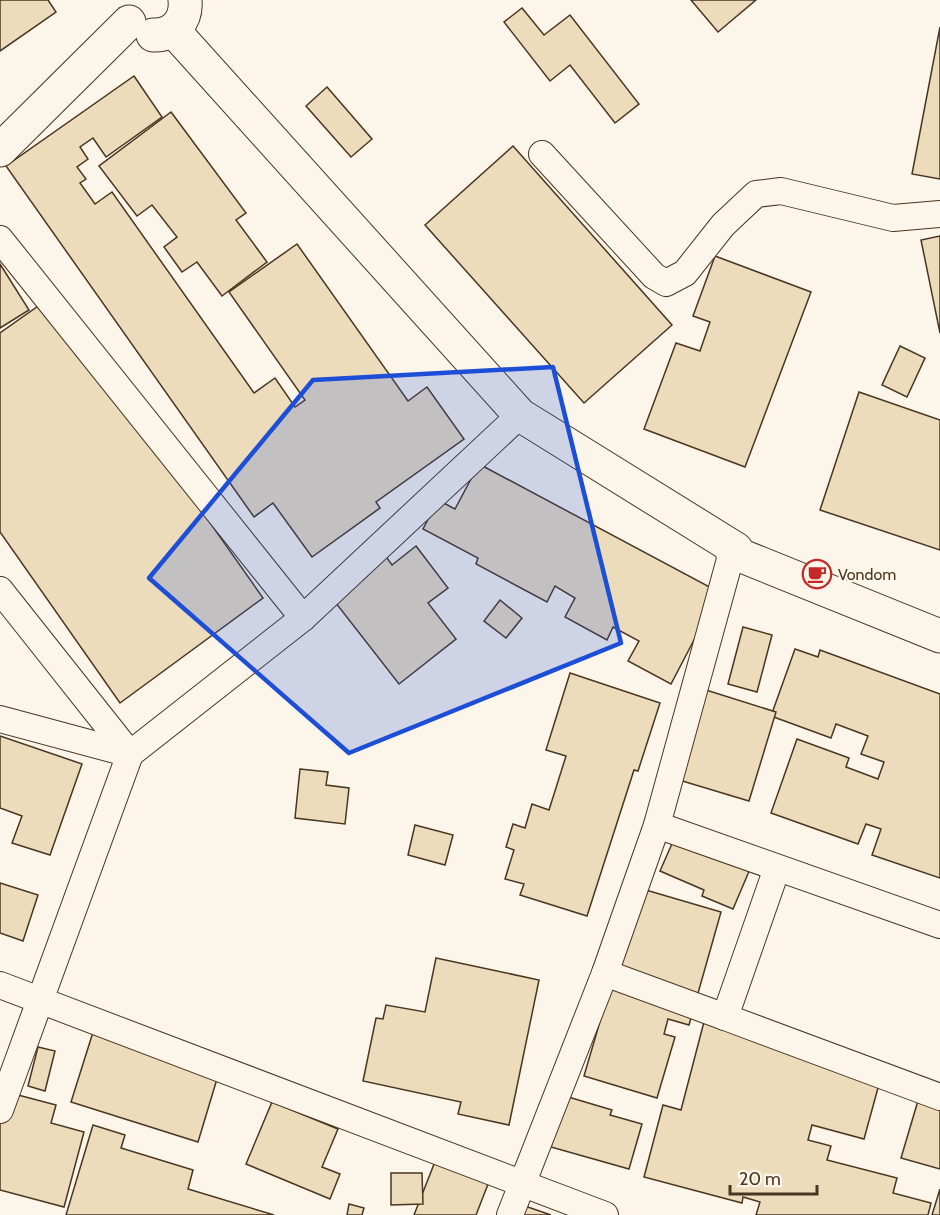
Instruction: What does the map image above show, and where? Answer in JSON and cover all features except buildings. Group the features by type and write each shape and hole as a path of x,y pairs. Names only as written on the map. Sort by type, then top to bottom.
{"street":[{"path":"0,150 128,11 135,28 150,35 166,34 179,15 520,415 736,549 732,552 657,825 604,973 510,1215"},
{"path":"542,154 654,276 666,282 685,273 723,225 756,194 781,191 893,218 940,214"},
{"path":"0,239 303,618"},
{"path":"0,1110 42,1001 130,754 303,618 520,415"},
{"path":"732,552 940,636"},
{"path":"0,590 130,754"},
{"path":"0,719 130,754"},
{"path":"657,825 940,925"},
{"path":"725,1017 777,868"},
{"path":"604,973 940,1097"},
{"path":"0,985 605,1215"}],"highlighted area":[{"path":"553,367 621,643 349,753 149,578 313,380"}],"place":[{"name":"Vondom","path":"817,574"}]}
